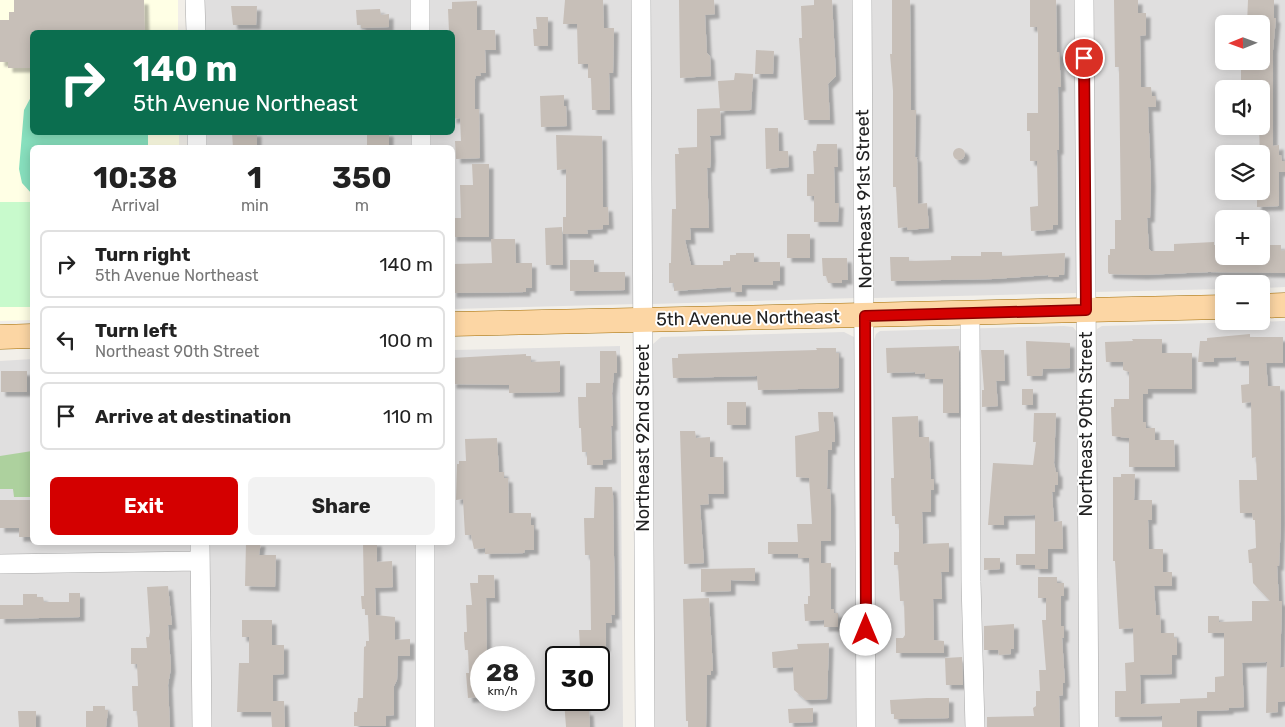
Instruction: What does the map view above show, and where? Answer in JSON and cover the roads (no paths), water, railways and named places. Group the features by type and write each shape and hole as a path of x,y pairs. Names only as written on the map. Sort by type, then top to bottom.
{"main road":[{"path":"1270,306 1285,305"},
{"name":"5th Avenue Northeast","path":"455,324 1215,307"},
{"path":"0,337 30,336"}],"street":[{"path":"196,0 196,30"},
{"path":"420,0 420,30"},
{"name":"Northeast 92nd Street","path":"641,0 645,727"},
{"name":"Northeast 91st Street","path":"862,0 866,727"},
{"name":"Northeast 90th Street","path":"1084,0 1089,727"},
{"path":"970,313 971,582 975,727"},
{"path":"200,545 202,727"},
{"path":"425,545 425,727"},
{"path":"0,564 200,562"}]}
